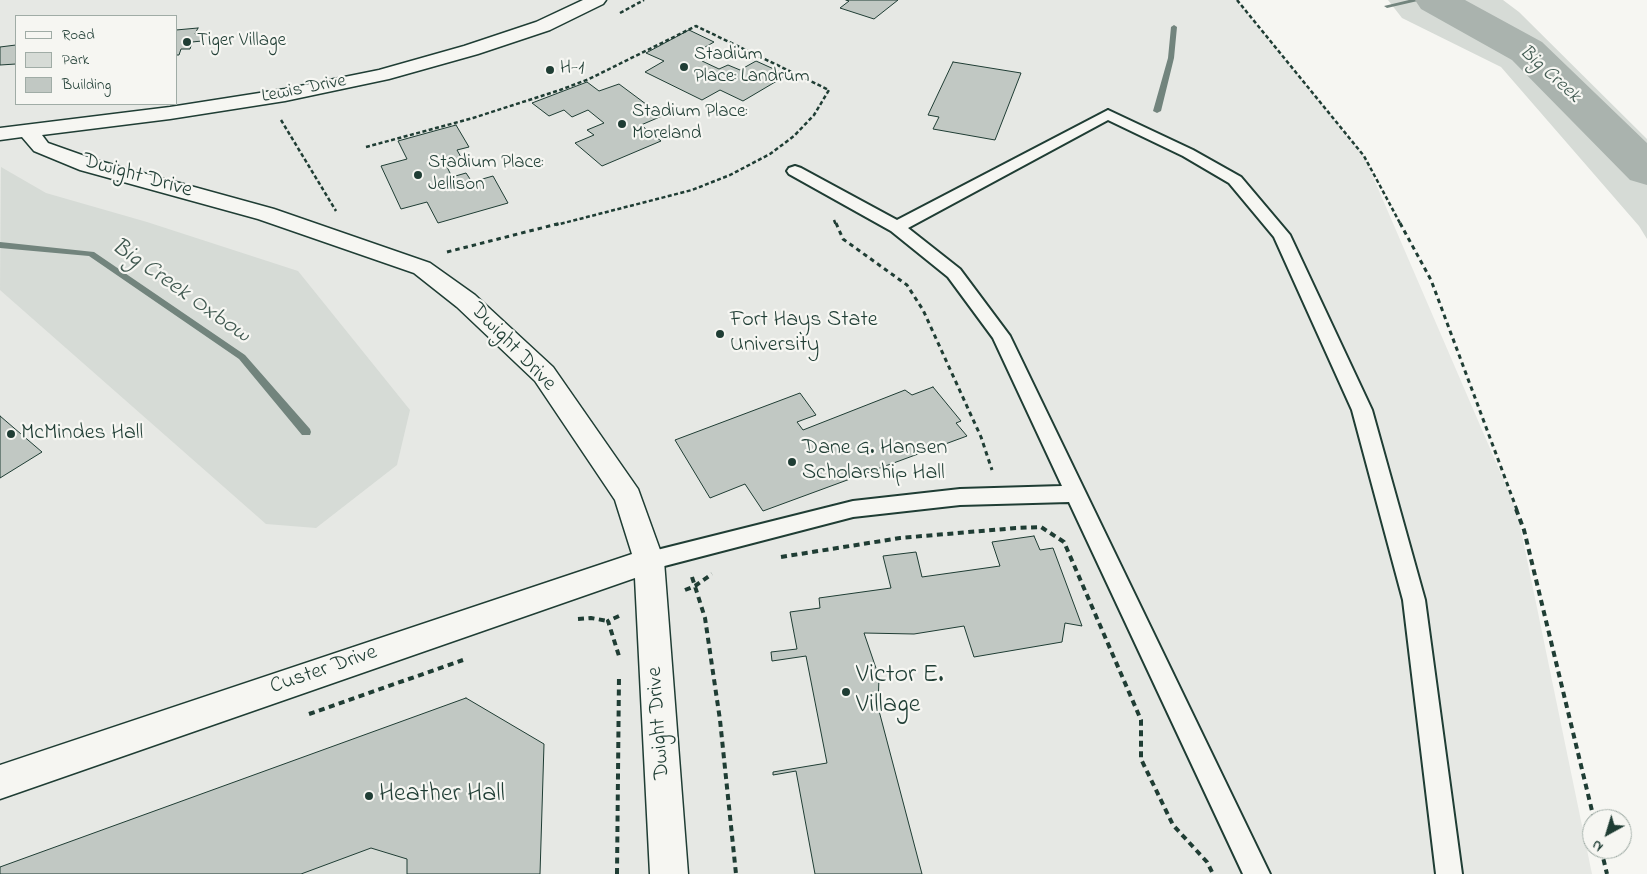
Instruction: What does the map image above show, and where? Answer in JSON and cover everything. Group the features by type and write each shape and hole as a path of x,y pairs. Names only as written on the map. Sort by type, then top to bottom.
{"street":[{"name":"Lewis Drive","path":"0,134 170,113 275,97 382,76 471,50 543,26 597,0"},
{"name":"Dwight Drive","path":"28,131 41,146 88,165 266,214 422,268 466,301 544,374 628,497 649,561 670,874"},
{"name":"Custer Drive","path":"0,782 649,561"}],"lane":[{"path":"897,227 1108,114 1188,153 1235,180 1282,235 1362,410 1414,600 1449,874"},
{"path":"795,171 897,227 954,273 1001,336 1257,874"},
{"path":"649,561 853,509 960,496 1075,494"}],"path":[{"path":"1237,0 1364,156 1431,280 1524,530 1592,809"},
{"path":"366,147 473,118 560,90 589,79 696,26 829,90 814,115 794,136 770,154 730,175 692,190 439,254"},
{"path":"279,116 339,216"},
{"path":"832,191 826,198 836,227 843,239 907,285 923,310 984,444 992,470 991,496 1005,529"},
{"path":"779,558 900,538 1005,529 1041,527 1064,542 1141,720 1141,759 1173,825 1207,862 1213,874"},
{"path":"619,658 608,621 695,586 718,570"},
{"path":"617,874 619,668"},
{"path":"1603,859 1607,874"}],"shaded area":[{"name":"Fort Hays State University","path":"0,0 1236,0 1364,156 1517,511 1582,826 1582,859 1589,859 1592,874 0,874"}],"green space":[{"path":"1388,0 1503,0 1519,12 1647,139 1647,239 1639,226 1501,67 1402,18"},
{"path":"1,167 46,193 147,222 298,271 410,410 397,465 316,528 266,524 0,290"},
{"path":"371,848 407,859 407,874 301,874"}],"building":[{"path":"846,0 898,0 874,19 840,8 849,1"},
{"name":"Tiger Village","path":"198,28 195,34 205,33 202,41 192,42 190,49 181,49 178,55 178,30"},
{"name":"Stadium Place: Landrum","path":"689,30 714,42 700,50 712,56 702,61 719,69 728,65 740,70 756,61 787,75 743,101 720,90 702,100 645,72 664,61 646,53"},
{"path":"15,45 15,64 0,65 0,47"},
{"path":"953,62 1021,73 995,140 933,129 939,117 928,115"},
{"name":"Stadium Place: Moreland","path":"587,82 599,91 619,84 662,116 641,125 661,141 602,166 575,143 594,135 587,130 604,123 588,110 572,117 564,110 549,116 532,103"},
{"name":"Stadium Place: Jellison","path":"456,125 469,147 457,150 462,159 445,163 452,177 466,173 472,182 493,176 508,203 438,223 427,202 401,209 381,166 407,159 398,141"},
{"name":"Dane G. Hansen Scholarship Hall","path":"933,387 961,421 956,423 967,436 763,511 745,484 710,498 675,440 800,393 816,415 797,422 803,430 905,390 912,395"},
{"name":"McMindes Hall","path":"0,416 42,452 0,478"},
{"name":"Victor E. Village","path":"1034,536 1040,550 1053,548 1082,626 1065,623 1062,642 974,657 964,626 914,634 864,633 879,677 878,707 922,874 815,874 796,771 773,775 773,772 827,763 806,656 772,661 771,652 797,649 790,612 820,608 819,598 891,588 883,556 916,552 922,577 1000,566 992,542"},
{"name":"Heather Hall","path":"466,698 544,744 540,874 407,874 407,859 371,848 301,874 0,874 0,867"}],"waterway":[{"path":"1387,6 1419,0"},
{"name":"Big Creek","path":"1435,0 1527,51 1647,170"},
{"path":"1157,111 1171,58 1174,27"},
{"name":"Big Creek Oxbow","path":"0,245 91,254 242,357 306,432"}],"place":[{"name":"Tiger Village","path":"187,42"},
{"name":"Stadium Place: Landrum","path":"684,67"},
{"name":"H-1","path":"550,70"},
{"name":"Stadium Place: Moreland","path":"622,124"},
{"name":"Stadium Place: Jellison","path":"418,175"},
{"name":"Fort Hays State University","path":"720,334"},
{"name":"McMindes Hall","path":"11,434"},
{"name":"Dane G. Hansen Scholarship Hall","path":"792,462"},
{"name":"Victor E. Village","path":"846,692"},
{"name":"Heather Hall","path":"369,796"}]}
